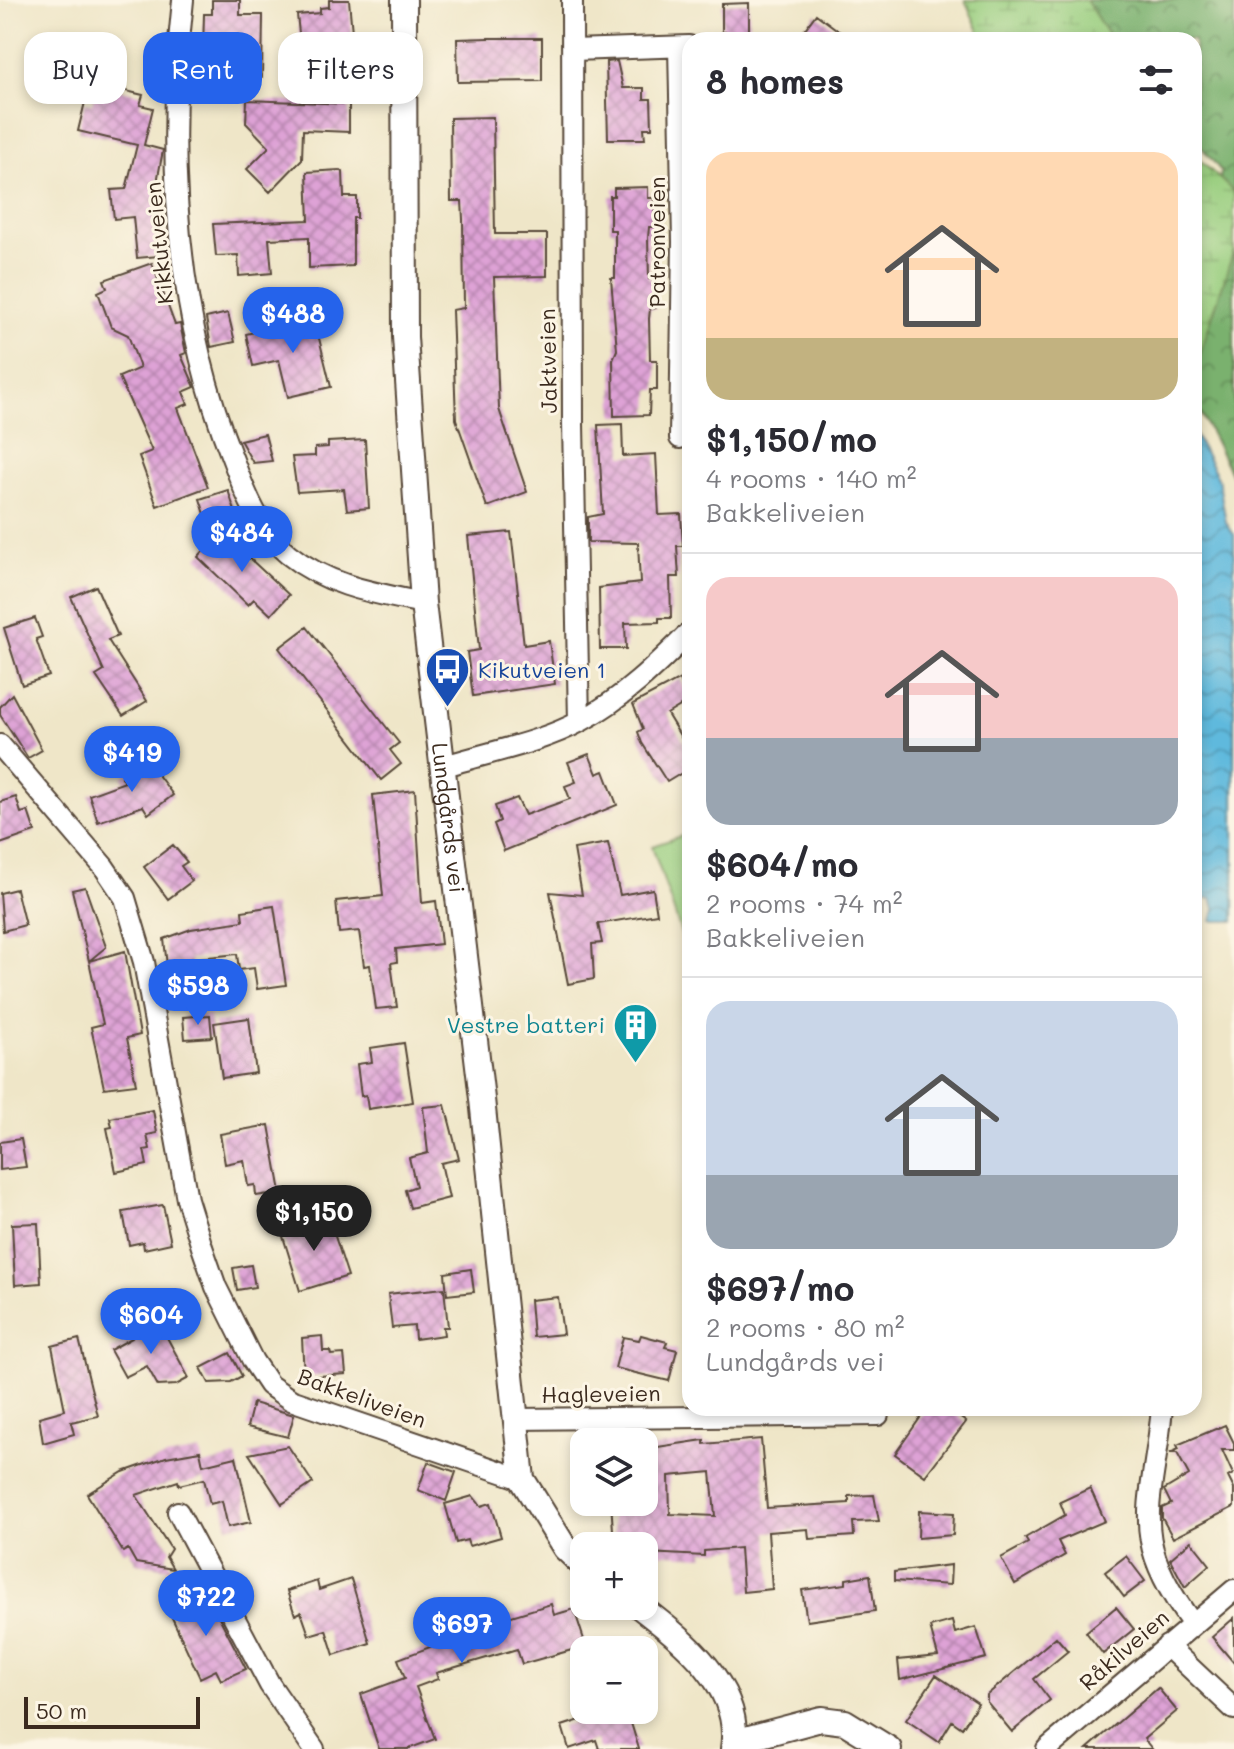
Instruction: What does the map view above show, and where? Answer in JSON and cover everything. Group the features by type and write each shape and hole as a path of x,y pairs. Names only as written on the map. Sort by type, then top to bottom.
{"street":[{"name":"Kikkutveien","path":"183,0 176,68 175,145 186,283 206,385 240,480 275,540 317,574 349,588 423,603"},
{"name":"Lundgårds vei","path":"404,0 405,337 423,603 522,1479 570,1553"},
{"name":"Jaktveien","path":"572,0 570,193 579,722"},
{"path":"573,50 682,46"},
{"name":"Patronveien","path":"680,438 682,307"},
{"path":"442,767 532,741 579,722 638,683 682,640"},
{"name":"Bakkeliveien","path":"0,745 104,867 125,898 144,962 187,1199 216,1287 253,1361 269,1385 291,1400 522,1479"},
{"name":"Hagleveien","path":"516,1419 788,1416"},
{"path":"1161,1416 1147,1532 1160,1572 1192,1623"},
{"path":"178,1512 270,1685 314,1749"},
{"name":"Råkilveien","path":"1047,1749 1234,1590"},
{"path":"655,1620 692,1651 719,1685 728,1703 733,1746 821,1719 845,1722 889,1749"},
{"path":"1167,1646 1234,1709"}],"green space":[{"path":"965,0 1086,0 1106,32 979,32"},
{"path":"1080,0 1234,0 1234,479 1202,416 1202,292 1210,263 1221,171 1202,148 1202,32 1106,32"},
{"path":"1202,162 1232,190 1234,250 1202,348"},
{"path":"682,836 682,935 652,846"}],"water":[{"path":"1202,448 1218,477 1226,522 1234,535 1234,921 1212,921 1215,909 1212,898 1202,899"}],"building":[{"path":"212,0 240,0 240,15 263,15 262,77 262,32 204,32 204,14 212,14"},
{"path":"329,0 349,0 352,32 299,32 297,15 320,13 320,8 329,7"},
{"path":"749,3 749,32 722,32 722,4"},
{"path":"816,14 840,32 803,32"},
{"path":"542,38 542,81 458,82 457,39"},
{"path":"617,61 623,88 644,88 644,99 651,99 652,128 644,128 645,139 608,139 606,62"},
{"path":"127,91 143,95 140,105 153,108 144,145 163,150 158,177 164,238 167,238 170,255 137,258 133,217 114,219 111,190 126,189 137,145 78,131 85,104 127,104"},
{"path":"262,101 278,101 278,104 349,104 349,132 303,130 302,159 270,192 247,169 269,147 246,123 247,104 262,104"},
{"path":"493,117 495,234 547,234 547,276 494,277 499,409 527,492 487,507 456,419 452,310 464,308 463,219 462,201 451,201 450,118"},
{"path":"307,172 343,172 344,197 357,197 357,218 353,218 353,266 309,268 309,237 269,239 272,273 239,276 238,255 216,256 213,224 309,220"},
{"path":"648,187 648,198 654,198 655,227 649,227 648,238 649,279 655,279 656,308 650,309 650,360 657,360 657,390 650,390 649,415 614,416 613,359 617,350 611,278 615,278 615,230 610,230 610,196 614,196 614,188"},
{"path":"152,263 175,325 180,324 186,353 181,355 195,387 183,392 188,404 178,408 208,487 157,506 139,456 152,451 119,377 140,368 128,335 111,327 98,292 107,288 104,280"},
{"path":"228,313 235,342 211,347 206,318"},
{"path":"314,318 331,387 288,397 279,360 253,366 246,334"},
{"path":"622,424 623,456 656,454 659,515 681,514 682,546 677,546 679,577 670,577 671,618 659,618 659,622 625,623 626,649 600,649 599,588 640,583 638,543 588,542 588,517 603,514 598,425"},
{"path":"265,434 272,461 253,463 240,440"},
{"path":"365,440 369,508 347,510 344,489 297,492 292,457 315,456 315,448 328,447 328,442"},
{"path":"228,490 236,514 208,523 200,499"},
{"path":"221,532 289,595 271,615 254,599 248,605 198,557"},
{"path":"511,532 524,645 549,641 555,684 473,696 467,652 479,650 468,536"},
{"path":"96,586 118,636 108,640 147,701 123,716 96,676 104,671 71,597"},
{"path":"35,618 42,637 36,639 49,676 22,685 4,628"},
{"path":"307,627 399,743 390,750 401,764 381,780 279,648"},
{"path":"680,679 682,705 667,714 682,739 682,773 667,782 642,743 638,732 643,729 633,704"},
{"path":"12,694 42,750 28,758 0,715 0,707"},
{"path":"589,754 597,774 604,771 617,805 504,851 494,824 500,821 495,806 517,798 525,815 570,799 565,786 576,782 568,762"},
{"path":"146,759 173,795 148,814 143,806 98,822 89,795 125,782 122,777"},
{"path":"415,790 422,903 436,901 441,944 396,949 397,962 391,963 397,1007 376,1009 370,965 364,966 359,931 339,933 336,901 383,896 373,795"},
{"path":"16,797 21,813 28,811 35,832 0,844 0,802"},
{"path":"608,843 620,895 653,889 657,914 598,924 602,943 592,944 594,979 568,984 550,892 582,895 574,849"},
{"path":"173,845 187,862 181,866 192,881 168,899 144,867"},
{"path":"85,887 106,947 89,961 72,890"},
{"path":"16,889 25,925 3,931 0,893"},
{"path":"274,906 286,985 257,989 254,968 239,970 237,954 190,959 191,964 167,966 164,939 191,929 243,921 242,911"},
{"path":"125,951 140,1035 127,1038 136,1084 104,1088 91,1027 103,1024 89,961"},
{"path":"210,1015 212,1037 185,1039 183,1017"},
{"path":"249,1018 256,1073 222,1078 214,1023"},
{"path":"404,1043 413,1102 368,1109 366,1095 361,1096 357,1064 372,1062 370,1048"},
{"path":"445,1105 459,1159 441,1163 449,1198 410,1208 405,1190 416,1186 409,1158 428,1153 423,1107"},
{"path":"153,1110 157,1133 147,1135 150,1149 144,1150 147,1165 116,1172 107,1128 112,1127 110,1118"},
{"path":"269,1125 281,1192 256,1196 255,1185 248,1186 244,1160 225,1164 220,1134"},
{"path":"21,1139 26,1167 0,1170 0,1142"},
{"path":"163,1205 171,1243 144,1249 143,1242 129,1245 123,1212"},
{"path":"328,1215 348,1276 300,1291 281,1230"},
{"path":"38,1223 41,1283 15,1285 12,1224"},
{"path":"251,1265 255,1287 237,1290 233,1268"},
{"path":"471,1269 474,1292 447,1295 445,1273"},
{"path":"444,1288 448,1327 443,1327 444,1335 415,1339 414,1326 392,1328 388,1294"},
{"path":"558,1297 563,1334 533,1337 530,1300"},
{"path":"157,1319 189,1378 176,1385 158,1386 147,1366 125,1377 110,1350 132,1338 130,1333"},
{"path":"641,1335 667,1342 665,1347 677,1350 669,1381 615,1368 623,1337 639,1340"},
{"path":"322,1336 323,1351 330,1351 331,1355 344,1354 346,1374 304,1377 302,1338"},
{"path":"79,1339 98,1416 71,1422 74,1434 43,1443 39,1417 65,1410 52,1346"},
{"path":"230,1353 242,1376 231,1382 209,1383 201,1368"},
{"path":"253,1403 294,1415 288,1437 247,1427"},
{"path":"921,1416 958,1416 966,1422 925,1476 895,1454"},
{"path":"1225,1425 1234,1443 1234,1450 1222,1450 1233,1474 1228,1477 1234,1489 1234,1507 1173,1538 1162,1518 1162,1508 1171,1504 1164,1490 1189,1475 1177,1453 1170,1453 1179,1449 1177,1445"},
{"path":"761,1439 767,1508 849,1503 849,1496 874,1495 879,1521 853,1522 854,1536 809,1539 808,1529 768,1532 772,1589 743,1592 740,1548 704,1551 704,1556 658,1554 658,1532 613,1532 612,1516 658,1516 658,1447 704,1440 704,1444","holes":["711,1472 715,1516 670,1514 669,1476"]},
{"path":"288,1446 313,1483 282,1504 249,1454"},
{"path":"200,1451 203,1465 236,1457 251,1522 228,1527 222,1501 210,1504 204,1479 179,1485 178,1481 136,1495 171,1549 166,1557 173,1569 136,1563 128,1549 123,1552 87,1494 123,1472 166,1457"},
{"path":"428,1462 456,1472 446,1501 418,1490"},
{"path":"1090,1488 1105,1521 1058,1541 1065,1555 1015,1584 1001,1558 1028,1543 1025,1538 1065,1515 1060,1502"},
{"path":"473,1496 481,1506 491,1503 501,1537 469,1546 467,1540 456,1543 445,1504"},
{"path":"919,1511 954,1513 953,1535 918,1538"},
{"path":"1191,1541 1210,1565 1185,1587 1170,1559"},
{"path":"1126,1556 1145,1581 1124,1597 1105,1572"},
{"path":"951,1565 950,1585 894,1581 894,1572"},
{"path":"870,1575 875,1611 807,1621 802,1590 846,1584 846,1579"},
{"path":"351,1579 370,1643 334,1655 326,1630 309,1635 301,1612 295,1615 287,1591 317,1581 319,1590"},
{"path":"206,1592 246,1669 221,1680 216,1670 200,1678 168,1609"},
{"path":"551,1604 554,1615 570,1610 570,1620 578,1620 583,1636 570,1636 570,1650 522,1664 517,1649 436,1673 438,1679 416,1687 435,1739 408,1749 379,1749 361,1694 405,1678 398,1659 433,1646 425,1617 460,1607 465,1626 474,1623 475,1627"},
{"path":"1116,1607 1134,1629 1103,1654 1086,1632"},
{"path":"1234,1618 1234,1663 1212,1637"},
{"path":"952,1621 955,1633 976,1627 986,1658 900,1680 898,1660 938,1656 930,1627"},
{"path":"1056,1637 1068,1651 1034,1679 1050,1700 1012,1732 987,1702 987,1695"},
{"path":"936,1675 978,1703 962,1728 952,1721 939,1742 906,1720"},
{"path":"1158,1688 1177,1711 1144,1739 1152,1749 1087,1749"},
{"path":"631,1724 639,1749 599,1749 596,1740 569,1749 562,1726"}],"place":[{"name":"Kikutveien 1","path":"447,709"},
{"name":"Vestre batteri","path":"636,1064"}]}
